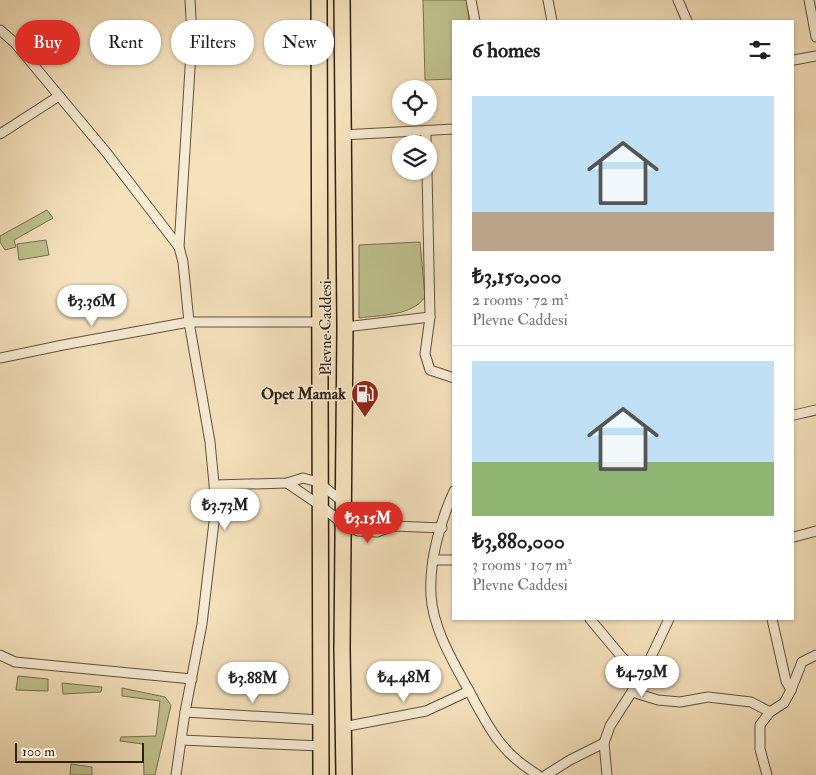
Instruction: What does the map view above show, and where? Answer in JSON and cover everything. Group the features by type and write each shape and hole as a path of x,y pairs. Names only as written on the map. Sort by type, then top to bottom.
{"main road":[{"name":"Plevne Caddesi","path":"319,0 321,775"},
{"name":"Plevne Caddesi","path":"342,0 345,327 343,504 344,775"}],"street":[{"path":"176,775 184,712 202,624 215,514 215,486 210,442 189,322 180,247 192,36 190,0"},
{"path":"472,0 475,20"},
{"path":"548,0 552,20"},
{"path":"678,0 687,20"},
{"path":"809,0 816,37"},
{"path":"0,30 15,43 106,152 180,247"},
{"path":"794,60 816,56"},
{"path":"0,134 59,96"},
{"path":"342,134 452,129"},
{"path":"427,180 430,317 425,354 430,370 452,377"},
{"path":"345,327 430,317"},
{"path":"0,358 63,344 189,322 320,322"},
{"path":"794,415 816,410"},
{"path":"215,486 287,484 303,478 318,482 343,504 358,514 381,518 394,526"},
{"path":"287,484 321,506 343,524 358,531 377,532 394,526 442,528"},
{"path":"452,497 433,560 430,594 434,618 460,676 484,719 502,746 532,773"},
{"path":"794,537 816,531"},
{"path":"433,560 452,560"},
{"path":"591,620 621,656 642,676"},
{"path":"607,775 604,743 610,726 642,676 669,620"},
{"path":"772,620 786,681 791,690"},
{"path":"766,775 760,749 760,725 770,712 784,703 802,662 816,655"},
{"path":"0,656 15,662 192,679"},
{"path":"344,727 426,711 469,691"},
{"path":"632,692 658,700 680,702 708,696 751,702 770,712"},
{"path":"184,712 321,720"},
{"path":"181,740 321,746"},
{"path":"546,775 570,760 604,743"}],"green space":[{"path":"423,0 467,0 469,20 452,20 452,79 425,80"},
{"path":"47,210 53,218 14,240 16,247 5,250 0,242 0,236"},
{"path":"46,240 49,255 19,260 17,244"},
{"path":"420,242 425,297 412,308 395,314 359,318 359,245"},
{"path":"18,676 48,679 48,691 16,690"},
{"path":"62,683 102,687 101,692 63,694"},
{"path":"122,688 165,697 171,705 155,775 144,775 143,744 120,741 121,737 156,736 160,701 122,696"},
{"path":"71,764 92,767 92,775 70,775"}],"place":[{"name":"Opet Mamak","path":"365,418"}]}
